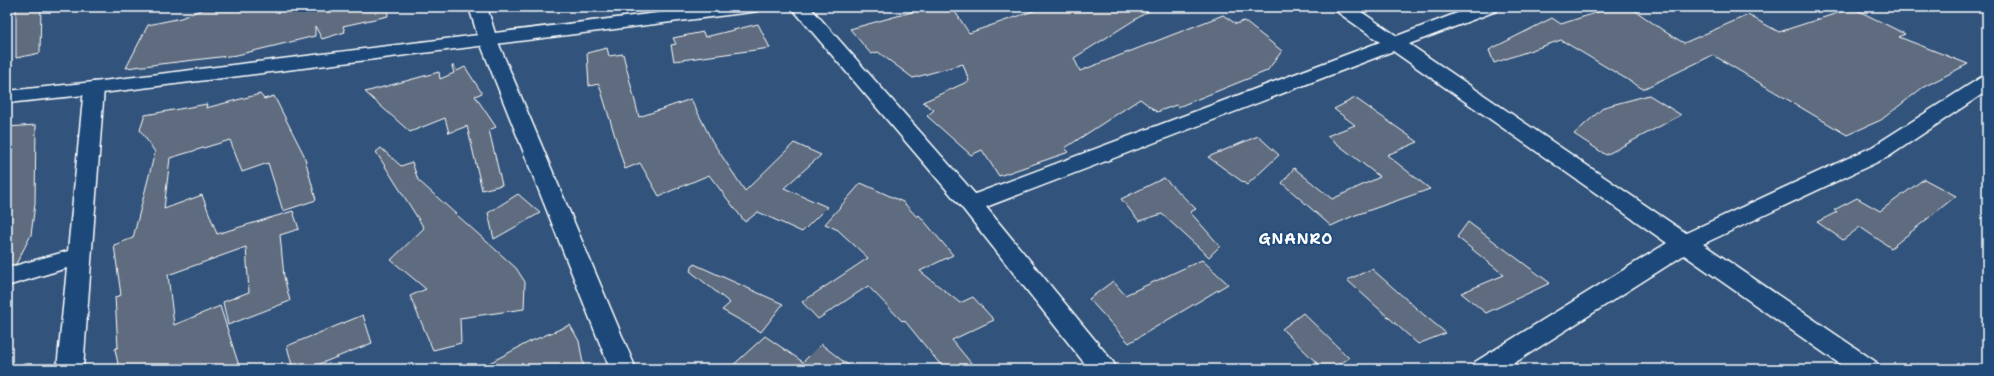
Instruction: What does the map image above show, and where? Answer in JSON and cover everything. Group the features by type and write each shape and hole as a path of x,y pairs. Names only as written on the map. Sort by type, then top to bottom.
{"street":[{"path":"478,7 488,40 623,369"},
{"path":"7,97 94,88 751,7"},
{"path":"800,7 971,204 1104,369"},
{"path":"1342,7 1867,369"},
{"path":"971,204 1394,42 1490,7"},
{"path":"1484,369 1685,243 1880,152 1987,82"},
{"path":"70,369 94,88"},
{"path":"7,277 79,256"}],"building":[{"path":"16,7 41,7 40,53 16,58"},
{"path":"208,7 387,7 388,16 343,26 345,32 322,39 315,26 315,36 237,55 126,68 148,25 181,18"},
{"path":"930,7 952,7 969,33 1045,7 1155,7 1074,58 1080,71 1223,15 1236,24 1244,21 1282,51 1267,71 1178,107 1176,105 1157,112 1140,99 1065,148 1069,152 999,176 982,150 971,155 927,116 934,110 923,102 969,81 963,64 913,78 878,52 871,54 850,29"},
{"path":"1614,7 1630,7 1684,43 1748,15 1779,32 1853,8 1905,34 1899,37 1968,64 1922,88 1881,120 1847,135 1713,55 1643,89 1561,40 1494,63 1489,50 1552,18 1561,24"},
{"path":"758,24 770,48 674,61 671,45 676,44 673,38 703,32 705,37"},
{"path":"607,48 609,56 623,54 639,117 691,99 712,141 745,191 794,143 821,155 784,188 827,207 802,232 758,212 745,222 709,175 659,196 640,163 625,169 599,84 589,86 587,53"},
{"path":"452,66 454,66 457,71 465,67 482,93 475,96 496,127 489,130 502,185 482,190 467,126 449,133 445,118 410,132 365,92 439,72 440,79 454,73"},
{"path":"260,94 264,99 274,96 304,155 316,200 283,211 268,163 242,172 230,140 170,158 164,209 202,195 217,234 293,211 299,229 280,235 284,277 290,301 228,325 223,302 249,292 246,247 168,275 174,325 220,306 240,369 119,369 115,349 118,347 115,297 121,295 114,245 133,238 155,152 140,130 145,115 207,104 206,108"},
{"path":"1649,95 1681,115 1606,155 1574,134 1604,107"},
{"path":"1355,98 1418,142 1387,155 1430,189 1353,216 1331,226 1282,183 1294,168 1332,199 1380,177 1327,136 1355,125 1334,109"},
{"path":"36,125 35,204 31,235 16,264 7,266 7,127"},
{"path":"1258,136 1279,155 1247,185 1208,157"},
{"path":"381,148 401,166 412,162 418,180 516,268 525,282 524,309 460,318 461,343 433,350 410,296 426,289 391,260 424,228 376,152"},
{"path":"1164,178 1196,209 1190,212 1220,246 1209,257 1162,214 1139,221 1121,199"},
{"path":"1924,179 1956,196 1891,248 1860,227 1843,240 1817,222 1837,212 1834,210 1857,198 1880,211"},
{"path":"861,183 903,202 917,217 919,215 953,255 920,271 960,303 973,297 994,320 952,340 976,369 944,369 904,320 902,321 868,286 818,319 802,302 868,258 838,230 825,224"},
{"path":"518,194 540,213 494,239 488,213"},
{"path":"1468,222 1550,283 1486,313 1461,293 1504,275 1457,237"},
{"path":"1202,260 1228,284 1129,343 1089,299 1113,281 1125,295"},
{"path":"694,264 783,304 761,332 722,310 730,303 690,271"},
{"path":"1372,269 1446,333 1418,344 1347,280"},
{"path":"1303,313 1349,358 1332,369 1323,369 1282,329"},
{"path":"363,315 372,343 307,369 293,369 287,346"},
{"path":"570,325 579,341 584,369 478,369 529,342"},
{"path":"765,336 803,362 821,344 853,369 729,369"}],"district":[{"name":"GNANRO","path":"1296,239"}]}
